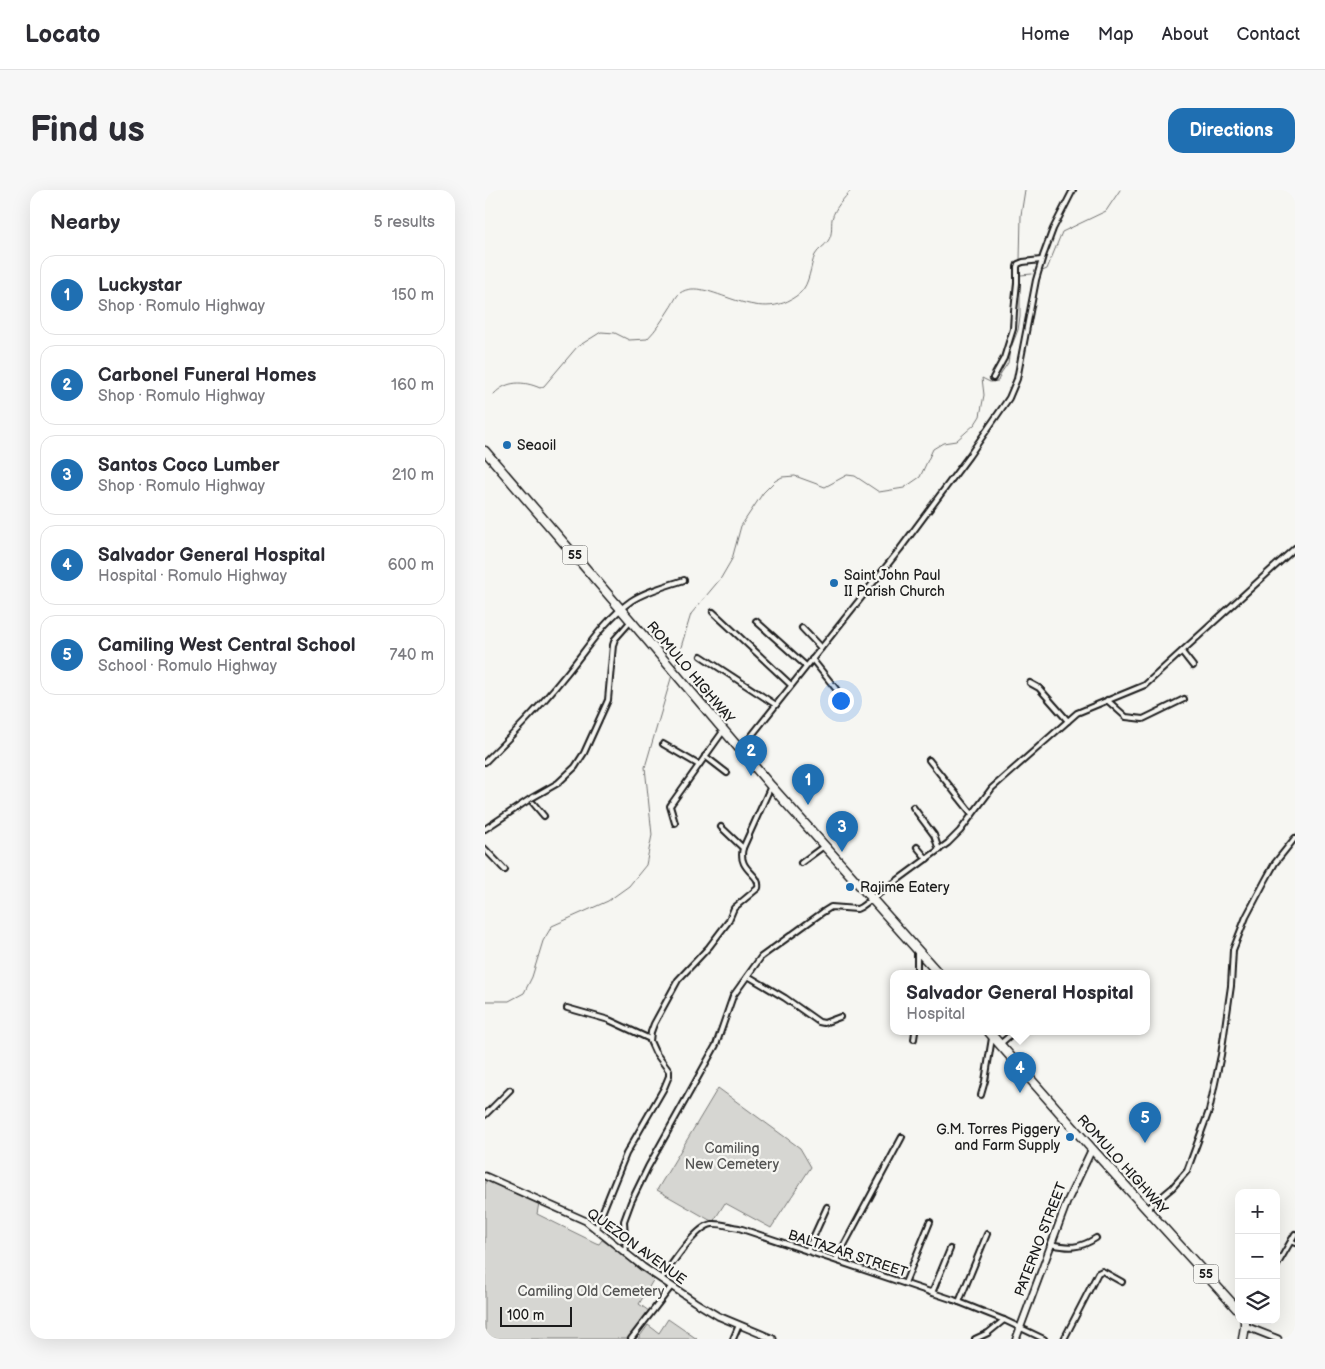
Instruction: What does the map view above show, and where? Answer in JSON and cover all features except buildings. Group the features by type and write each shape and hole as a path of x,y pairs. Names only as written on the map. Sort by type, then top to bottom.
{"highway":[{"name":"ROMULO HIGHWAY","path":"485,451 771,786 935,970"},
{"name":"ROMULO HIGHWAY","path":"992,1035 1235,1307"},
{"path":"1243,1339 1245,1324"}],"street":[{"path":"741,750 900,549 969,456 1009,398 1017,379 1041,260 1053,229 1073,190"},
{"path":"993,378 1004,358 1013,329 1018,264 1041,260"},
{"path":"626,1254 624,1221 631,1202 648,1167 716,1045 733,996 761,957 831,907 857,909 939,850 955,836 992,788 1069,720 1081,711 1145,685 1295,548"},
{"path":"485,762 545,701 608,622 621,609 646,593 684,580"},
{"path":"713,612 791,685"},
{"path":"485,829 558,783 575,767 584,753 609,700 615,639 631,621"},
{"path":"756,621 806,666"},
{"path":"802,628 821,648"},
{"path":"1183,652 1193,666"},
{"path":"701,656 776,705"},
{"path":"812,659 836,688"},
{"path":"1030,683 1039,688 1069,720"},
{"path":"1107,700 1126,717 1143,719 1184,699"},
{"path":"675,823 670,806 724,730"},
{"path":"663,744 699,765"},
{"path":"705,756 727,773"},
{"path":"929,760 972,814"},
{"path":"596,1228 626,1154 669,1076 669,1071 655,1052 650,1039 654,1024 678,980 709,947 728,922 734,908 758,888 757,880 741,860 743,848 771,786"},
{"path":"531,801 544,816"},
{"path":"913,807 934,835 939,850"},
{"path":"721,827 743,848"},
{"path":"1147,1209 1172,1188 1187,1171 1209,1111 1221,1055 1231,986 1233,950 1263,883 1295,838"},
{"path":"801,863 824,846"},
{"path":"917,847 927,859"},
{"path":"485,849 505,870"},
{"path":"917,950 917,970"},
{"path":"748,976 785,998 819,1022 824,1023 840,1017"},
{"path":"567,1008 609,1020 650,1039"},
{"path":"981,1095 985,1081 991,1035"},
{"path":"1000,1044 1010,1035"},
{"path":"485,1115 511,1090"},
{"path":"836,1260 902,1137"},
{"name":"PATERNO STREET","path":"1015,1339 1067,1202 1092,1149"},
{"name":"QUEZON AVENUE","path":"485,1176 596,1228 626,1254 671,1287 711,1311 773,1339"},
{"path":"807,1252 827,1207"},
{"path":"905,1283 930,1222"},
{"name":"BALTAZAR STREET","path":"661,1279 695,1235 703,1228 712,1224 739,1228 959,1302 1044,1339"},
{"path":"959,1302 987,1234"},
{"path":"1280,1261 1293,1242 1295,1234"},
{"path":"1050,1244 1069,1248 1096,1238"},
{"path":"932,1293 950,1249"},
{"path":"1064,1339 1098,1273 1102,1271 1122,1282"},
{"path":"631,1339 671,1287"},
{"path":"975,1339 988,1333 1004,1320"},
{"path":"1249,1324 1278,1339"},
{"path":"733,1339 739,1325"}],"green space":[{"name":"Camiling New Cemetery","path":"718,1088 800,1148 811,1167 771,1228 725,1203 713,1222 657,1190"},
{"name":"Camiling Old Cemetery","path":"485,1180 539,1203 537,1214 596,1243 599,1244 602,1240 655,1277 639,1304 649,1311 630,1339 485,1339"},
{"name":"Camiling Old Cemetery","path":"668,1319 697,1339 638,1339 648,1325 659,1333"}],"waterway":[{"path":"494,394 504,386 516,383 540,388 544,386 577,347 601,332 615,333 629,340 647,339 679,294 691,289 704,290 750,304 767,306 784,303 803,289 808,280 815,255 830,238 835,211 851,190"},
{"path":"1020,261 1021,215 1025,190"},
{"path":"1040,272 1047,269 1062,232 1106,211 1120,190"},
{"path":"675,667 691,614 721,578 732,559 741,526 763,493 775,481 782,477 795,476 825,487 847,475 855,476 879,492 904,488 920,477 933,449 943,443 956,441 975,424 980,416 984,395 982,378 990,382 998,381 1008,363 1010,350 1018,330 1020,317 1020,265"},
{"path":"1021,275 1032,274"},
{"path":"485,1001 509,1001 524,993 532,977 543,941 552,926 608,901 629,886 646,865 652,835 645,767 672,675"},
{"path":"636,1339 644,1327"}],"place":[{"name":"Seaoil","path":"507,445"},
{"name":"Saint John Paul II Parish Church","path":"834,583"},
{"name":"Carbonel Funeral Homes","path":"751,776"},
{"name":"Luckystar","path":"808,805"},
{"name":"Santos Coco Lumber","path":"842,852"},
{"name":"Rajime Eatery","path":"850,887"},
{"name":"Salvador General Hospital","path":"1020,1093"},
{"name":"G.M. Torres Piggery and Farm Supply","path":"1070,1137"},
{"name":"Camiling West Central School","path":"1145,1143"}]}
